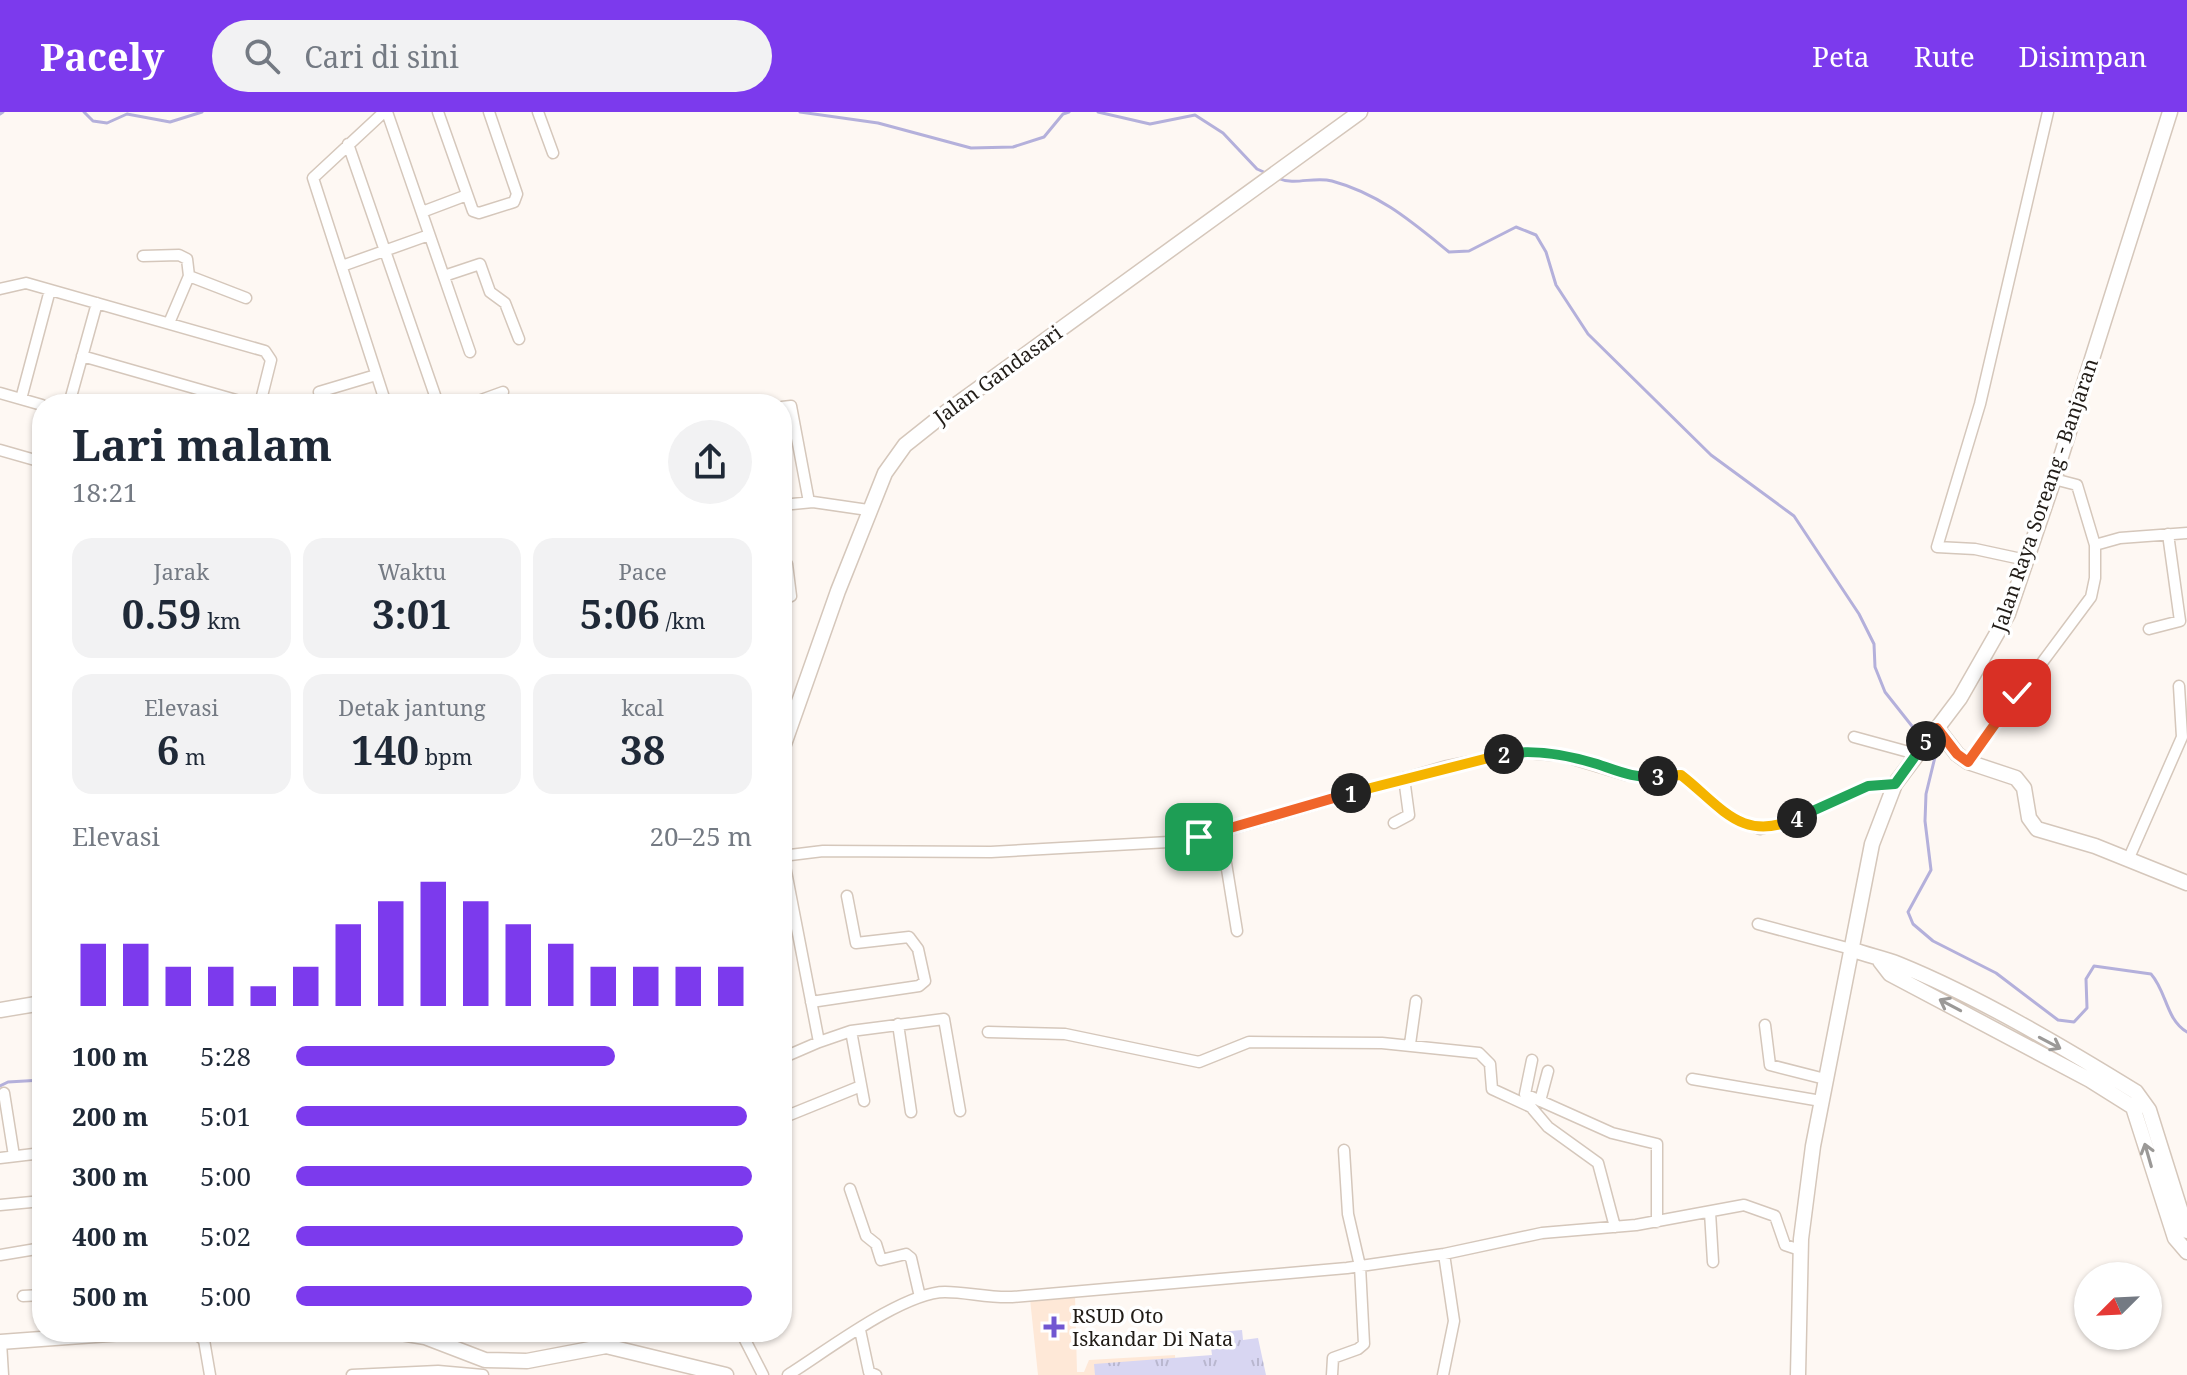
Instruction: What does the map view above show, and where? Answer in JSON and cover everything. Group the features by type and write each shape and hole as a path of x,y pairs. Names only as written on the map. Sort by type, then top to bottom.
{"street":[{"path":"383,394 313,178 386,112 470,352"},
{"path":"438,112 473,211 479,213 516,198 489,112"},
{"path":"538,112 553,153"},
{"name":"Jalan Gandasari","path":"792,722 868,510 885,473 905,445 1360,112"},
{"path":"2026,560 1975,549 1937,547 1983,389 2048,112"},
{"name":"Jalan Raya Soreang - Banjaran","path":"1798,1375 1800,1250 1821,1101 1872,844 1895,784 1988,654 2008,614 2170,112"},
{"path":"348,144 435,394"},
{"path":"422,212 467,195"},
{"path":"342,266 429,235"},
{"path":"143,256 184,256 189,276 169,323"},
{"path":"444,276 480,264 490,292 505,303 519,339"},
{"path":"189,276 246,298"},
{"path":"1,291 25,282 268,354 270,366 263,394"},
{"path":"21,399 50,290"},
{"path":"72,394 97,303"},
{"path":"82,356 204,394"},
{"path":"319,392 376,375"},
{"path":"498,394 503,392"},
{"path":"0,393 32,402"},
{"path":"792,411 809,502"},
{"path":"0,450 32,459"},
{"path":"1968,762 2091,597 2095,578 2095,545 2077,485 2054,479"},
{"path":"792,504 809,502 868,510"},
{"path":"2095,545 2120,538 2187,533"},
{"path":"2149,629 2180,621 2168,534"},
{"path":"2128,860 2182,737 2179,686"},
{"path":"1934,732 1968,762 2016,778 2024,788 2029,818 2037,829 2186,883"},
{"path":"1854,737 1917,752"},
{"path":"792,855 823,851 991,852 1154,844 1221,832 1404,778 1516,752 1563,756 1626,775 1681,775 1734,819 1760,829 1789,821 1846,794 1874,785 1895,784"},
{"path":"1394,823 1409,815 1404,778"},
{"path":"1221,832 1237,931"},
{"path":"811,1002 919,986 925,981 918,949 909,937 856,943 847,896"},
{"path":"792,906 819,1042"},
{"path":"1758,924 1851,949 1880,961 1894,962 1952,990 2093,1074 2144,1100 2187,1231"},
{"path":"1410,1044 1416,1001"},
{"path":"0,1010 32,1005"},
{"path":"792,1054 851,1031 944,1019 960,1111"},
{"path":"898,1024 911,1112"},
{"path":"1765,1025 1767,1062 1825,1079"},
{"path":"851,1031 864,1101"},
{"path":"988,1032 1065,1034 1199,1062 1249,1042 1410,1044 1479,1053 1488,1059 1492,1089 1535,1110 1548,1127 1598,1163 1615,1227"},
{"path":"1532,1060 1524,1092 1622,1137 1656,1143 1657,1222"},
{"path":"1540,1101 1548,1071"},
{"path":"2093,1074 2133,1107 2175,1238 2187,1252"},
{"path":"1692,1079 1821,1101"},
{"path":"792,1114 861,1086"},
{"path":"4,1093 14,1156"},
{"path":"1332,1375 1333,1358 1364,1344 1360,1266 1348,1214 1344,1150"},
{"path":"0,1158 32,1154"},
{"path":"850,1189 866,1236 876,1244 881,1260 906,1254 911,1258 920,1297"},
{"path":"0,1205 32,1202"},
{"path":"788,1375 920,1297 946,1292 982,1298 1012,1297 1360,1266 1444,1254 1542,1233 1657,1222 1744,1205 1773,1214 1779,1220 1785,1245 1800,1250"},
{"path":"1710,1212 1713,1262"},
{"path":"0,1255 32,1250"},
{"path":"1443,1375 1454,1321 1444,1254"},
{"path":"23,1296 32,1296"},
{"path":"860,1330 869,1372 876,1375"},
{"path":"3,1375 0,1342 32,1339"},
{"path":"204,1342 210,1375"},
{"path":"443,1342 485,1360 502,1362 535,1360 606,1346 674,1370 726,1375"},
{"path":"746,1342 763,1375"},
{"path":"352,1375 438,1371 483,1375"}],"shaded area":[{"name":"RSUD Oto Iskandar Di Nata","path":"1075,1295 1077,1372 1084,1372 1089,1360 1175,1355 1176,1375 1038,1375 1030,1299"}],"green space":[{"path":"1242,1330 1243,1340 1258,1338 1266,1375 1095,1375 1094,1364 1212,1355 1209,1333"}],"waterway":[{"path":"84,112 93,121 107,123 127,114 170,122 202,112"},
{"path":"800,112 878,123 971,148 1013,147 1044,137 1063,114 1069,112"},
{"path":"1098,112 1150,124 1195,115 1223,133 1257,169 1266,173"},
{"path":"1277,178 1332,181 1365,193 1395,210 1449,252 1469,251 1516,227 1536,235 1546,252 1556,285 1588,334 1711,455 1794,516 1859,614 1874,644 1875,667 1885,692 1923,740"},
{"path":"1928,746 1935,757 1926,794 1925,821 1931,870 1908,912 1913,924 1933,941 1996,973 2058,1020 2074,1022 2087,1008 2086,979 2094,966 2151,974 2175,1020 2187,1032"},
{"path":"0,1086 8,1082 32,1081"}],"place":[{"name":"RSUD Oto Iskandar Di Nata","path":"1054,1327"}],"route":[{"path":"1199,837 1447,766 1516,752 1563,756 1626,775 1681,775 1734,819 1766,829 1868,786 1895,784 1937,728 1957,754 1968,762 2017,693"}]}
